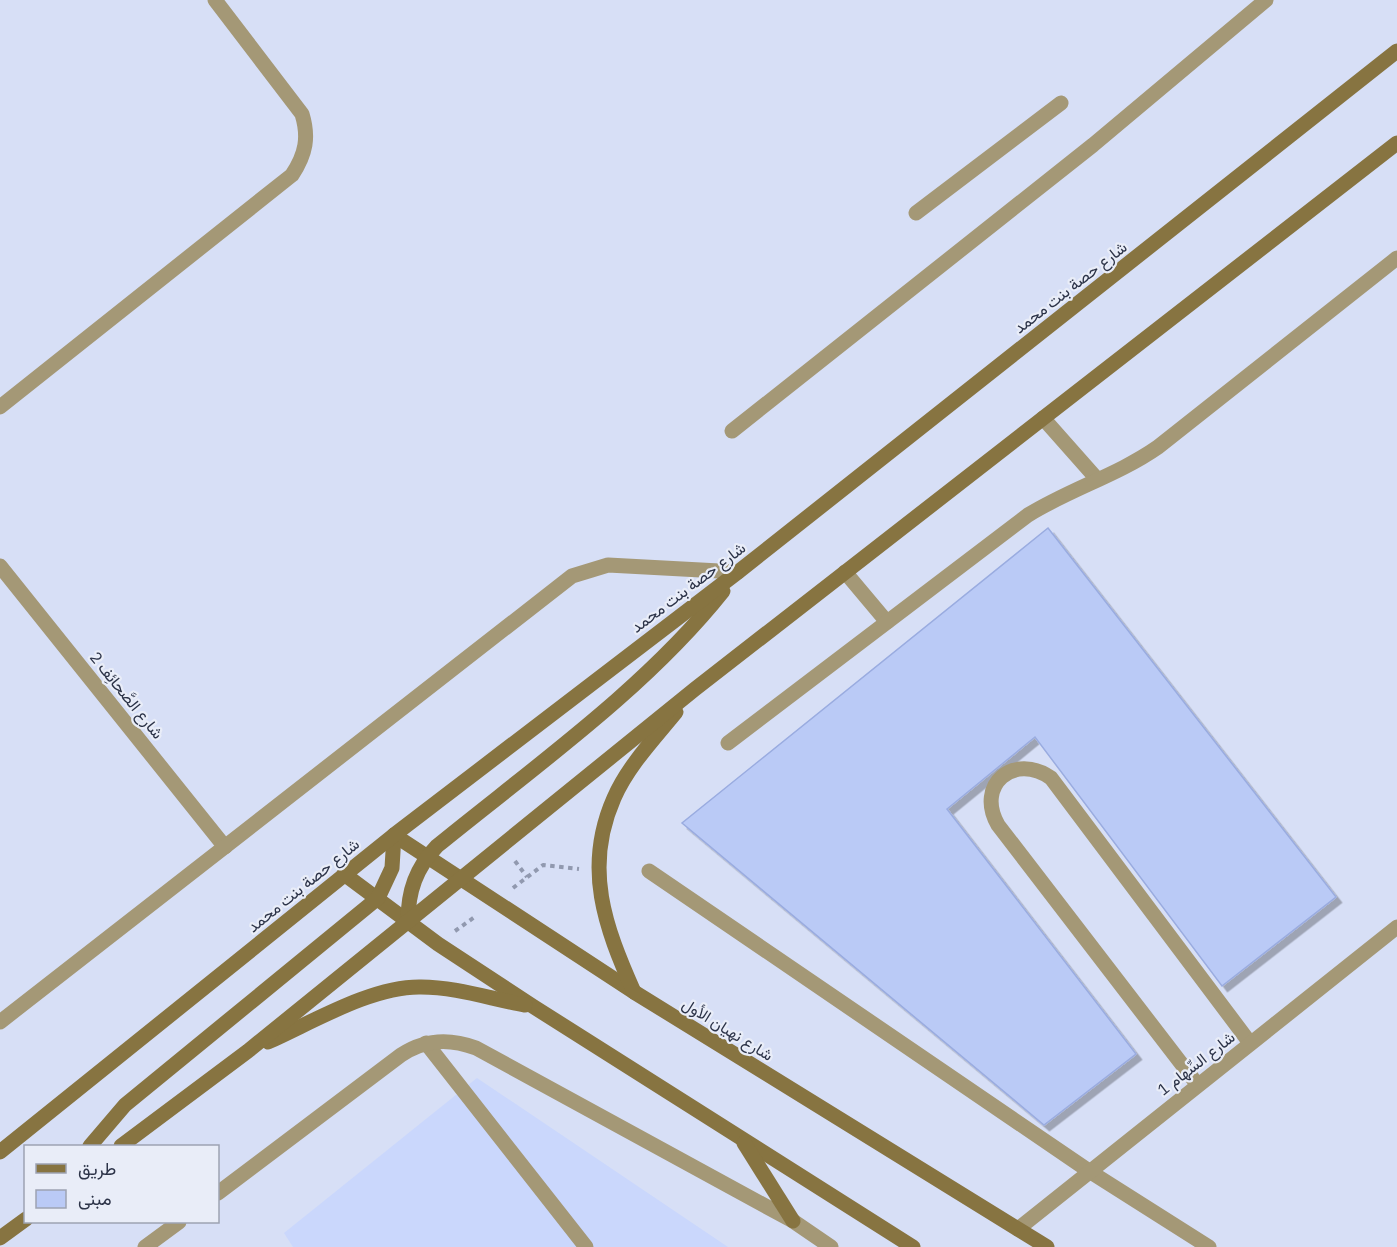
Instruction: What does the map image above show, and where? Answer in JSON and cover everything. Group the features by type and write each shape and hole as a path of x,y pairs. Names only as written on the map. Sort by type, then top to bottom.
{"main road":[{"name":"شارع حصة بنت محمد","path":"0,1152 344,874 738,572 1397,51"},
{"path":"123,1145 248,1051 695,688 1397,143"},
{"path":"408,921 412,887 427,857 645,676 693,629 738,572"},
{"path":"634,992 611,940 599,893 600,844 614,798 639,757 695,688"},
{"path":"91,1145 125,1105 378,898 392,868 394,835"},
{"name":"شارع نهيان الأول","path":"394,835 634,992 1047,1247"},
{"path":"344,874 438,944 534,1007 914,1247"},
{"path":"248,1051 375,994 398,989 421,987 445,989 534,1007"},
{"path":"741,1138 793,1221"},
{"path":"0,1238 24,1220"}],"street":[{"path":"0,407 292,175 301,161 306,146 306,129 302,114 215,0"},
{"path":"732,431 1093,145 1266,0"},
{"path":"916,213 1060,103"},
{"path":"728,743 1028,515 1096,479 1129,465 1158,447 1397,258"},
{"path":"1043,418 1096,479"},
{"name":"شارع الصَّحائِف 2","path":"0,566 225,847"},
{"path":"0,1022 556,586 572,576 609,566 738,572"},
{"path":"845,572 887,622"},
{"path":"1197,1084 998,825 990,805 996,784 1003,776 1022,767 1032,768 1051,778 1250,1043"},
{"path":"649,871 1089,1171 1209,1247"},
{"name":"شارع السِّهام 1","path":"1018,1229 1197,1084 1397,927"},
{"path":"219,1192 401,1055 426,1043 448,1041 476,1048 793,1221 831,1247"},
{"path":"426,1043 579,1245"},
{"path":"145,1247 176,1223"}],"shaded area":[{"path":"477,1078 728,1247 293,1247 284,1233"}],"building":[{"path":"1048,528 1336,897 1222,986 1035,737 947,809 1136,1054 1044,1125 682,823"}]}
